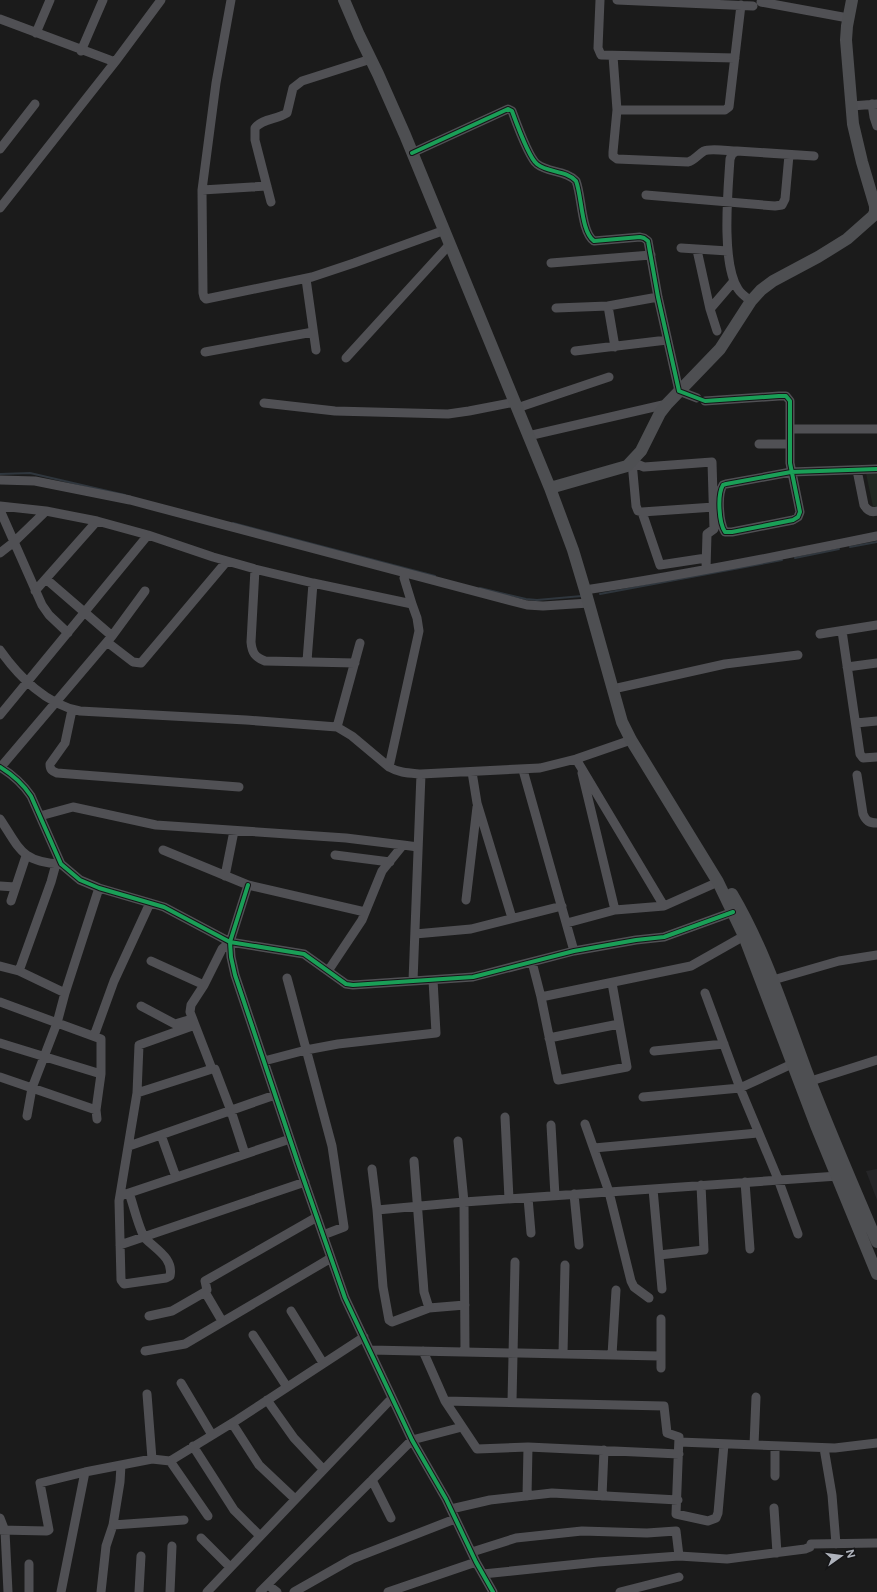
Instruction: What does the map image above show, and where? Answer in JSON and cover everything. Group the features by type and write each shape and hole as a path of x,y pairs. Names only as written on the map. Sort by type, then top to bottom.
{"main road":[{"path":"550,488 618,469 627,466 632,462 641,451 660,412 720,349 751,301 773,281 818,257 847,239 876,215 875,197 857,143 852,106 846,40 848,18 852,0"},
{"path":"346,1 445,230 550,488 573,550 622,722 631,740 718,882 733,912 744,936 792,1064 877,1274"},
{"path":"616,702 629,718 724,879 752,932 773,980 810,1081 877,1242"}],"street":[{"path":"36,33 50,0"},
{"path":"81,51 102,0"},
{"path":"0,208 115,62 161,0"},
{"path":"231,0 219,68 202,190 204,297 209,299 306,278 354,263 445,230"},
{"path":"600,0 599,52 601,55 735,58"},
{"path":"617,0 740,5 757,4 848,18"},
{"path":"617,110 725,110 729,107 731,102 740,5"},
{"path":"0,19 81,51 115,62"},
{"path":"613,56 617,110 613,156 617,159 688,162 693,160 702,152 708,150 814,156"},
{"path":"271,202 255,140 255,128 258,124 286,113 293,88 302,81 370,59"},
{"path":"0,149 35,104"},
{"path":"852,106 874,104 874,118 877,126"},
{"path":"412,153 508,109 512,111 531,156 536,164 568,175 576,181 586,230 590,238 594,241 644,238 648,241 658,298 679,391 701,399 786,396 790,401 790,463 791,472 800,512 798,517 793,520 732,532 725,532 720,520 720,492 723,486 791,472 877,469"},
{"path":"737,151 732,154 730,159 727,202 728,251 734,281 741,293 751,301"},
{"path":"646,195 775,206 782,205 785,199 789,154"},
{"path":"202,190 267,186"},
{"path":"346,358 450,244"},
{"path":"681,248 728,251"},
{"path":"697,250 710,309 717,331"},
{"path":"551,263 651,255"},
{"path":"306,278 316,350"},
{"path":"710,309 734,281"},
{"path":"556,308 608,306 658,298"},
{"path":"608,306 615,347"},
{"path":"205,352 313,332"},
{"path":"575,351 668,340"},
{"path":"264,402 335,411 448,414 516,405 609,377"},
{"path":"528,436 667,404"},
{"path":"790,428 877,428"},
{"path":"759,444 790,444"},
{"path":"706,569 707,534 714,529 714,507 712,462 644,467 632,462 636,506 638,511 642,512 714,507"},
{"path":"857,470 864,505 866,509 877,511"},
{"path":"0,480 35,481 130,500 527,605 543,606 589,603"},
{"path":"0,506 46,511 97,521 148,535 227,561 313,583 412,604"},
{"path":"0,510 35,591 49,614 68,633"},
{"path":"0,553 14,542 46,511"},
{"path":"642,512 660,565 706,558"},
{"path":"35,591 97,521"},
{"path":"0,715 148,535"},
{"path":"585,590 706,569 877,536"},
{"path":"46,579 84,613 133,662 141,663 227,561"},
{"path":"255,568 251,642 252,651 256,657 265,661 355,663"},
{"path":"389,767 419,631 417,618 404,578"},
{"path":"307,661 313,583"},
{"path":"19,971 58,864 40,816 25,788 10,773 0,767 109,639 145,591"},
{"path":"820,634 877,625"},
{"path":"842,631 861,756 866,758 877,756"},
{"path":"337,727 360,643"},
{"path":"0,650 27,682 55,703 67,709 337,727 352,736 389,767 396,771 421,774 540,768 578,761 631,740"},
{"path":"613,689 725,664 798,655"},
{"path":"847,667 877,663"},
{"path":"72,710 65,743 50,764 52,771 57,773 239,786"},
{"path":"856,723 877,720"},
{"path":"578,761 664,906"},
{"path":"578,761 615,910"},
{"path":"523,770 574,951"},
{"path":"472,772 477,803 512,918"},
{"path":"413,981 421,774"},
{"path":"857,775 863,814 869,822 877,823"},
{"path":"466,900 477,803"},
{"path":"40,816 73,807 156,825 346,838 418,847"},
{"path":"0,819 26,856 37,861 58,864 80,880 99,888 164,907 230,942 304,954 346,984 353,985 473,977 574,951 636,940 664,937 733,912"},
{"path":"224,876 234,831"},
{"path":"328,971 362,920 382,871 403,845"},
{"path":"162,850 248,885 365,912"},
{"path":"335,855 390,862"},
{"path":"11,901 26,856"},
{"path":"567,923 615,910 664,906 718,882"},
{"path":"248,885 230,942 231,957 235,975 323,1235 346,1298 392,1398 412,1440 451,1509 476,1562 493,1592"},
{"path":"0,886 15,887"},
{"path":"27,1116 32,1088 57,1023 65,993 99,888"},
{"path":"94,1036 114,981 150,903"},
{"path":"415,934 471,929 562,906"},
{"path":"541,997 691,966 744,936"},
{"path":"230,942 222,949 204,985 191,1005 190,1012 212,1069 217,1071 245,1154"},
{"path":"773,980 838,961 877,956"},
{"path":"151,961 204,985"},
{"path":"532,962 541,997 558,1080 627,1067 612,983"},
{"path":"0,966 19,971 65,993"},
{"path":"287,978 332,1146 344,1227 323,1235"},
{"path":"264,1061 306,1050 338,1044 436,1033 433,980"},
{"path":"705,993 740,1088 778,1179 798,1234"},
{"path":"0,1002 101,1039 101,1074 96,1115 32,1088 0,1077"},
{"path":"141,1006 175,1024 193,1022"},
{"path":"124,1194 144,1237 167,1259 171,1273 168,1277 123,1284 121,1280 120,1245 124,1194 137,1093 139,1045 193,1022"},
{"path":"549,1038 619,1024"},
{"path":"0,1043 101,1074"},
{"path":"654,1051 724,1044"},
{"path":"810,1081 877,1060"},
{"path":"643,1097 740,1088 792,1064"},
{"path":"137,1093 212,1069"},
{"path":"129,1146 275,1094"},
{"path":"504,1117 509,1199"},
{"path":"585,1124 609,1192 631,1281 634,1287 649,1298"},
{"path":"552,1125 555,1196"},
{"path":"594,1148 758,1133"},
{"path":"161,1134 176,1177"},
{"path":"124,1194 290,1139"},
{"path":"458,1141 464,1202 465,1352"},
{"path":"414,1161 424,1292 429,1308"},
{"path":"372,1169 383,1287 389,1321 393,1321 429,1308 465,1305"},
{"path":"377,1210 464,1202 838,1176"},
{"path":"120,1245 305,1182"},
{"path":"745,1182 750,1250"},
{"path":"658,1255 704,1250 701,1185"},
{"path":"653,1189 662,1289"},
{"path":"574,1194 579,1245"},
{"path":"528,1198 531,1233"},
{"path":"222,1321 205,1292 205,1281 317,1217"},
{"path":"145,1351 185,1344 331,1258"},
{"path":"512,1402 515,1262"},
{"path":"563,1354 565,1265"},
{"path":"612,1355 616,1290"},
{"path":"149,1316 172,1311 205,1292"},
{"path":"291,1311 323,1364"},
{"path":"661,1319 661,1368"},
{"path":"253,1335 287,1387"},
{"path":"2,1530 49,1530 40,1483 121,1465 152,1460 170,1460 232,1423 364,1337"},
{"path":"370,1350 660,1356"},
{"path":"423,1351 444,1401 477,1449 528,1447 679,1454"},
{"path":"181,1383 212,1435"},
{"path":"147,1394 152,1460"},
{"path":"754,1445 756,1397"},
{"path":"207,1592 294,1499 392,1398"},
{"path":"267,1400 294,1438 323,1469"},
{"path":"444,1401 664,1406 667,1433 679,1437 678,1500 676,1514 708,1521 716,1518 718,1513 724,1444"},
{"path":"232,1423 260,1465 294,1499"},
{"path":"260,1592 412,1440 462,1427"},
{"path":"679,1442 824,1448 835,1448 877,1442"},
{"path":"193,1446 234,1510 260,1536"},
{"path":"527,1496 528,1447"},
{"path":"775,1447 775,1476"},
{"path":"824,1448 832,1495 836,1544"},
{"path":"602,1496 604,1450"},
{"path":"170,1460 208,1516"},
{"path":"101,1592 106,1546 113,1525 120,1482 121,1465"},
{"path":"61,1592 85,1472"},
{"path":"372,1480 391,1518"},
{"path":"451,1509 490,1500 552,1493 678,1500"},
{"path":"774,1508 777,1553"},
{"path":"0,1518 8,1592"},
{"path":"294,1592 352,1558 455,1519"},
{"path":"113,1525 184,1520"},
{"path":"472,1552 516,1538 582,1532 647,1533 676,1530 679,1556"},
{"path":"201,1538 230,1567"},
{"path":"483,1574 598,1562 679,1556 727,1559 805,1549 810,1547 812,1544 877,1543"},
{"path":"170,1592 172,1546"},
{"path":"139,1592 141,1556"},
{"path":"388,1592 476,1562"},
{"path":"29,1564 29,1592"},
{"path":"620,1592 679,1576"},
{"path":"268,1585 277,1592"}],"shaded area":[{"path":"866,473 877,473 877,506 873,507"},
{"path":"877,1169 877,1200 866,1171"}],"waterway":[{"path":"0,474 30,473 125,495"},
{"path":"233,523 435,576"},
{"path":"850,547 877,542"},
{"path":"795,558 839,549"},
{"path":"600,594 782,560"},
{"path":"480,588 526,599 537,600 582,596"}],"cycle path":[{"path":"412,153 508,109 512,111 530,155 537,164 546,169 572,177 576,181 584,222 590,236 594,241 640,237 648,241 658,297 679,391 705,401 786,396 790,401 790,463 800,512 798,517 793,520 732,532 725,532 721,522 719,502 723,485 791,472 877,469"},
{"path":"0,767 17,780 31,796 61,864 80,880 99,888 164,907 230,942 304,954 346,984 353,985 473,977 574,951 636,940 664,937 733,912"},
{"path":"248,885 230,942 231,957 235,975 298,1163 345,1298 412,1440 446,1499 476,1562 493,1592"}]}
